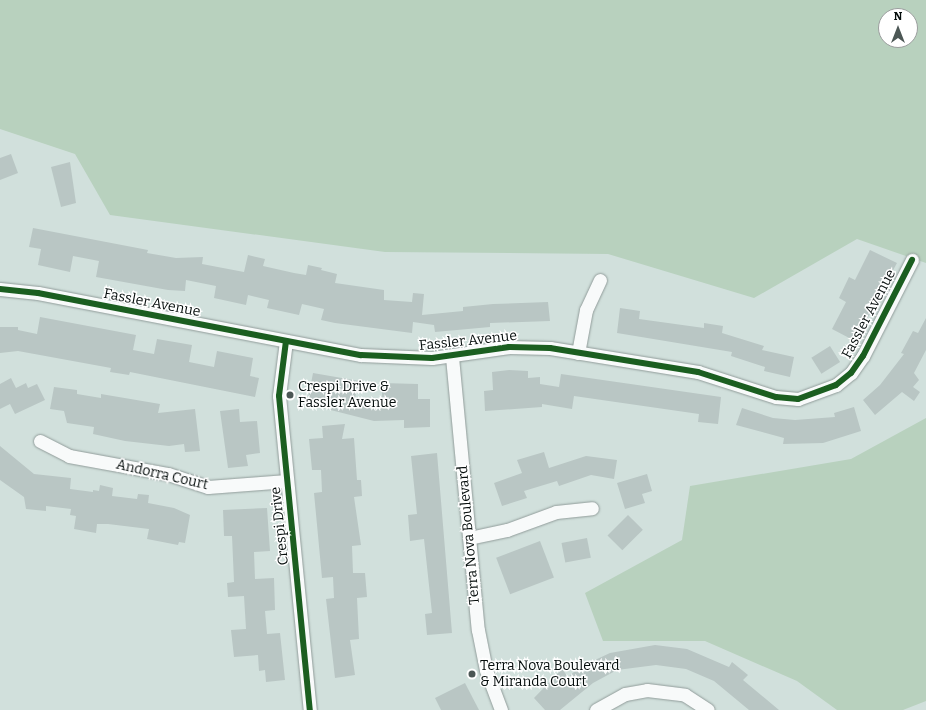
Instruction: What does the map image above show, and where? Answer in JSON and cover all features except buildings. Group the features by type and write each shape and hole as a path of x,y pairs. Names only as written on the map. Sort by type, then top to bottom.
{"street":[{"name":"Fassler Avenue","path":"0,289 38,293 286,341 386,358 452,357 509,347 578,353 712,376 776,397 798,398 816,394 836,385 859,361 912,260"},
{"path":"578,353 586,310 600,280"},
{"name":"Crespi Drive","path":"286,341 279,396 310,710"},
{"name":"Terra Nova Boulevard","path":"452,357 482,656 501,710"},
{"name":"Andorra Court","path":"40,441 69,456 168,474 208,487 287,481"},
{"path":"469,538 507,530 556,512 592,508"},
{"path":"596,710 625,694 647,690 685,695 708,710"}],"green space":[{"path":"0,0 926,0 926,263 857,239 754,298 608,254 385,252 110,215 75,154 0,129"},
{"path":"926,418 926,701 903,710 837,710 797,681 705,641 603,641 585,593 682,540 690,486 851,459"}],"cycle path":[{"path":"0,289 38,293 361,355 432,358 509,347 550,348 698,372 776,397 798,399 836,385 851,373 863,356 912,260"},
{"path":"286,341 279,396 310,710"}],"place":[{"name":"Crespi Drive & Fassler Avenue","path":"290,395"},
{"name":"Terra Nova Boulevard & Miranda Court","path":"472,674"}]}
